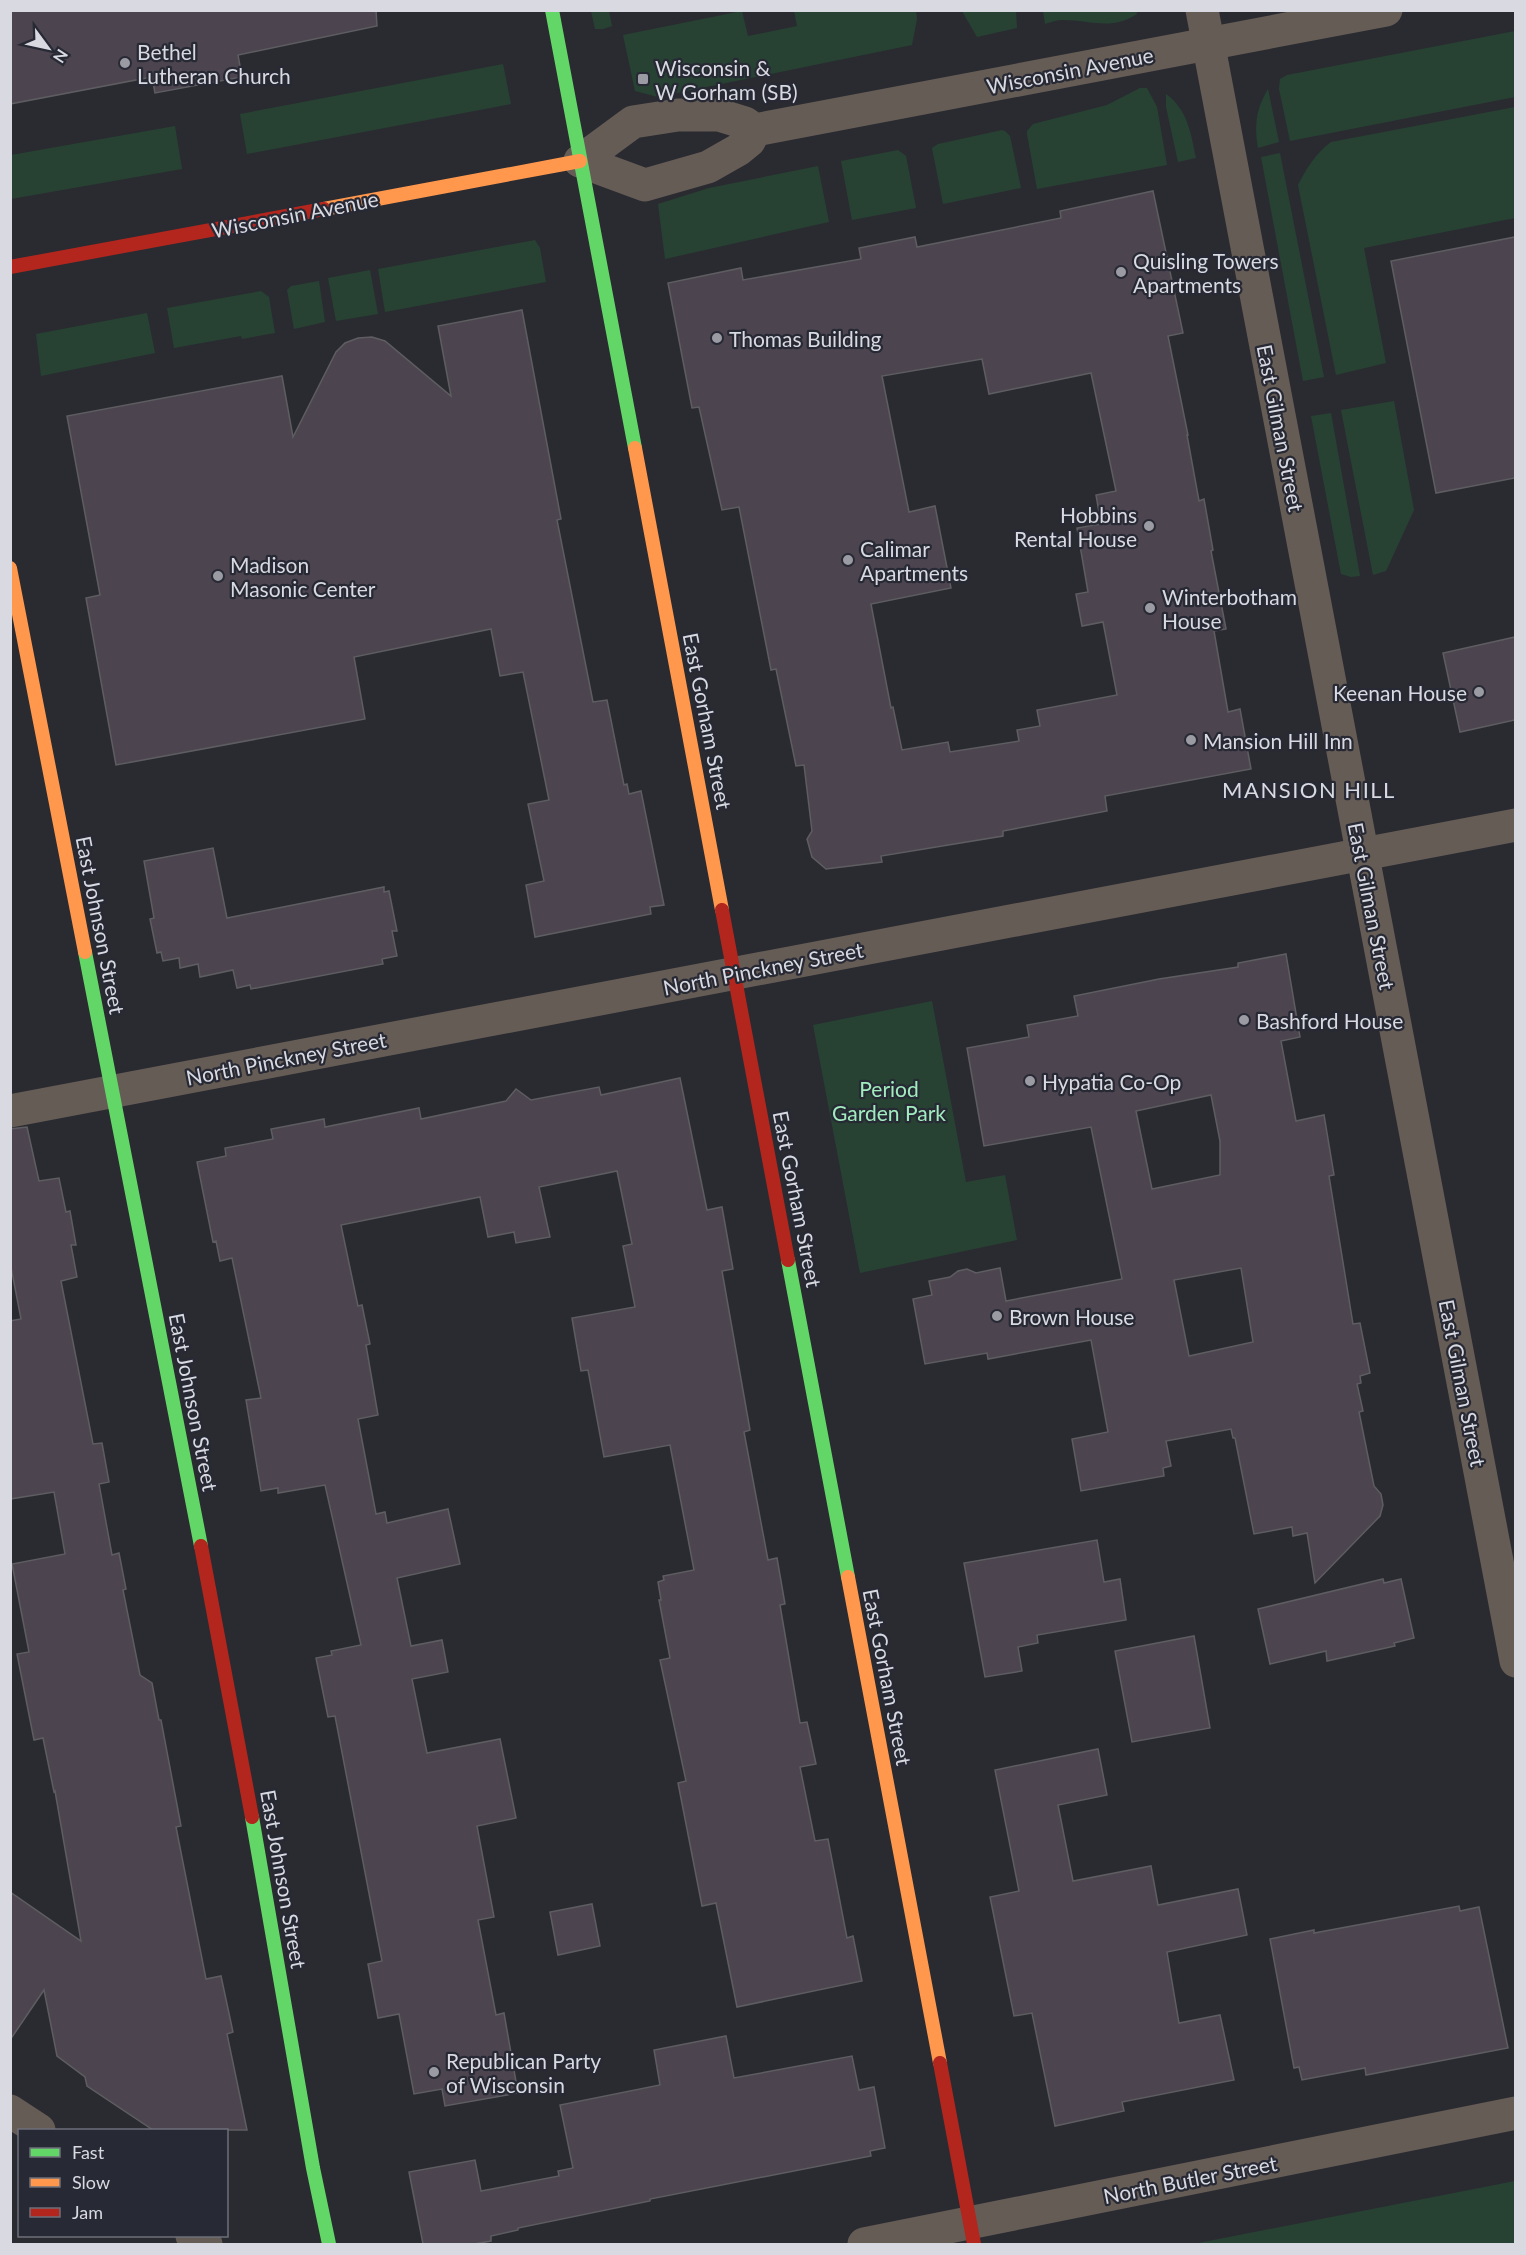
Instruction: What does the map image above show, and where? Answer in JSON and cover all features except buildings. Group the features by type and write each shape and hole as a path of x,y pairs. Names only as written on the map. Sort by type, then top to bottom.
{"main road":[{"name":"East Gorham Street","path":"552,10 972,2234"},
{"name":"Wisconsin Avenue","path":"10,267 580,161"},
{"name":"East Johnson Street","path":"10,568 224,1665 313,2168 329,2244"}],"street":[{"name":"East Gilman Street","path":"1202,10 1515,1661"},
{"name":"Wisconsin Avenue","path":"580,161 633,122 678,116 718,115 745,123 755,130 1386,10"},
{"path":"580,161 645,186 708,167 738,150 749,141 755,130"},
{"name":"North Pinckney Street","path":"10,1111 1515,825"},
{"path":"10,2111 37,2129"},
{"name":"North Butler Street","path":"864,2244 972,2234 1515,2113"}],"green space":[{"path":"1136,10 1137,14 1119,22 1063,20 1045,24 1043,11"},
{"path":"591,11 609,11 612,26 595,29"},
{"path":"742,11 748,36 797,26 794,11 916,11 917,19 912,45 658,97 635,91 623,35"},
{"path":"962,11 1016,11 1017,28 977,37"},
{"path":"1515,31 1515,97 1290,141 1279,89 1280,79 1287,75"},
{"path":"503,64 511,104 247,154 240,114"},
{"path":"1140,88 1147,88 1157,107 1167,165 1037,189 1027,134 1033,124 1107,105"},
{"path":"1268,89 1279,142 1258,148 1257,117"},
{"path":"1166,94 1184,115 1196,158 1178,162 1166,107"},
{"path":"1515,107 1515,218 1364,248 1386,363 1336,375 1298,185 1308,167 1320,151 1331,142"},
{"path":"175,126 182,169 11,199 11,155"},
{"path":"1002,130 1010,136 1021,188 943,204 932,148 938,144"},
{"path":"898,150 906,156 916,208 852,220 841,161"},
{"path":"1280,153 1324,377 1303,381 1261,157"},
{"path":"818,166 829,222 665,259 658,204 709,188"},
{"path":"535,240 540,248 546,282 385,312 378,269"},
{"path":"370,270 378,314 336,321 328,278"},
{"path":"319,281 325,322 294,329 287,290 291,286"},
{"path":"261,291 269,297 275,333 242,339 241,336 174,348 167,308"},
{"path":"147,313 155,353 41,376 36,334"},
{"path":"1394,401 1414,510 1386,571 1373,575 1341,410"},
{"path":"1331,413 1360,576 1351,577 1341,574 1311,416"},
{"name":"Period Garden Park","path":"932,1001 966,1182 1005,1175 1017,1240 860,1273 813,1025"},
{"path":"1515,2181 1515,2244 1193,2244"}],"traffic: fast":[{"path":"552,10 635,448"},
{"path":"85,952 201,1546"},
{"path":"788,1260 848,1577"},
{"path":"252,1817 313,2168 329,2244"}],"traffic: slow":[{"path":"324,209 580,161"},
{"path":"635,448 722,910"},
{"path":"10,568 85,952"},
{"path":"848,1577 940,2063"}],"traffic: jam":[{"path":"10,267 324,209"},
{"path":"722,910 788,1260"},
{"path":"201,1546 252,1817"},
{"path":"940,2063 974,2244"}],"place":[{"name":"Bethel Lutheran Church","path":"125,63"},
{"name":"Wisconsin & W Gorham (SB)","path":"643,79"},
{"name":"Quisling Towers Apartments","path":"1121,272"},
{"name":"Thomas Building","path":"717,338"},
{"name":"Hobbins Rental House","path":"1149,526"},
{"name":"Calimar Apartments","path":"848,560"},
{"name":"Madison Masonic Center","path":"218,576"},
{"name":"Winterbotham House","path":"1150,608"},
{"name":"Keenan House","path":"1479,692"},
{"name":"Mansion Hill Inn","path":"1191,740"},
{"name":"Bashford House","path":"1244,1020"},
{"name":"Hypatia Co-Op","path":"1030,1081"},
{"name":"Brown House","path":"997,1316"},
{"name":"Republican Party of Wisconsin","path":"434,2072"}],"district":[{"name":"MANSION HILL","path":"1309,789"}]}
